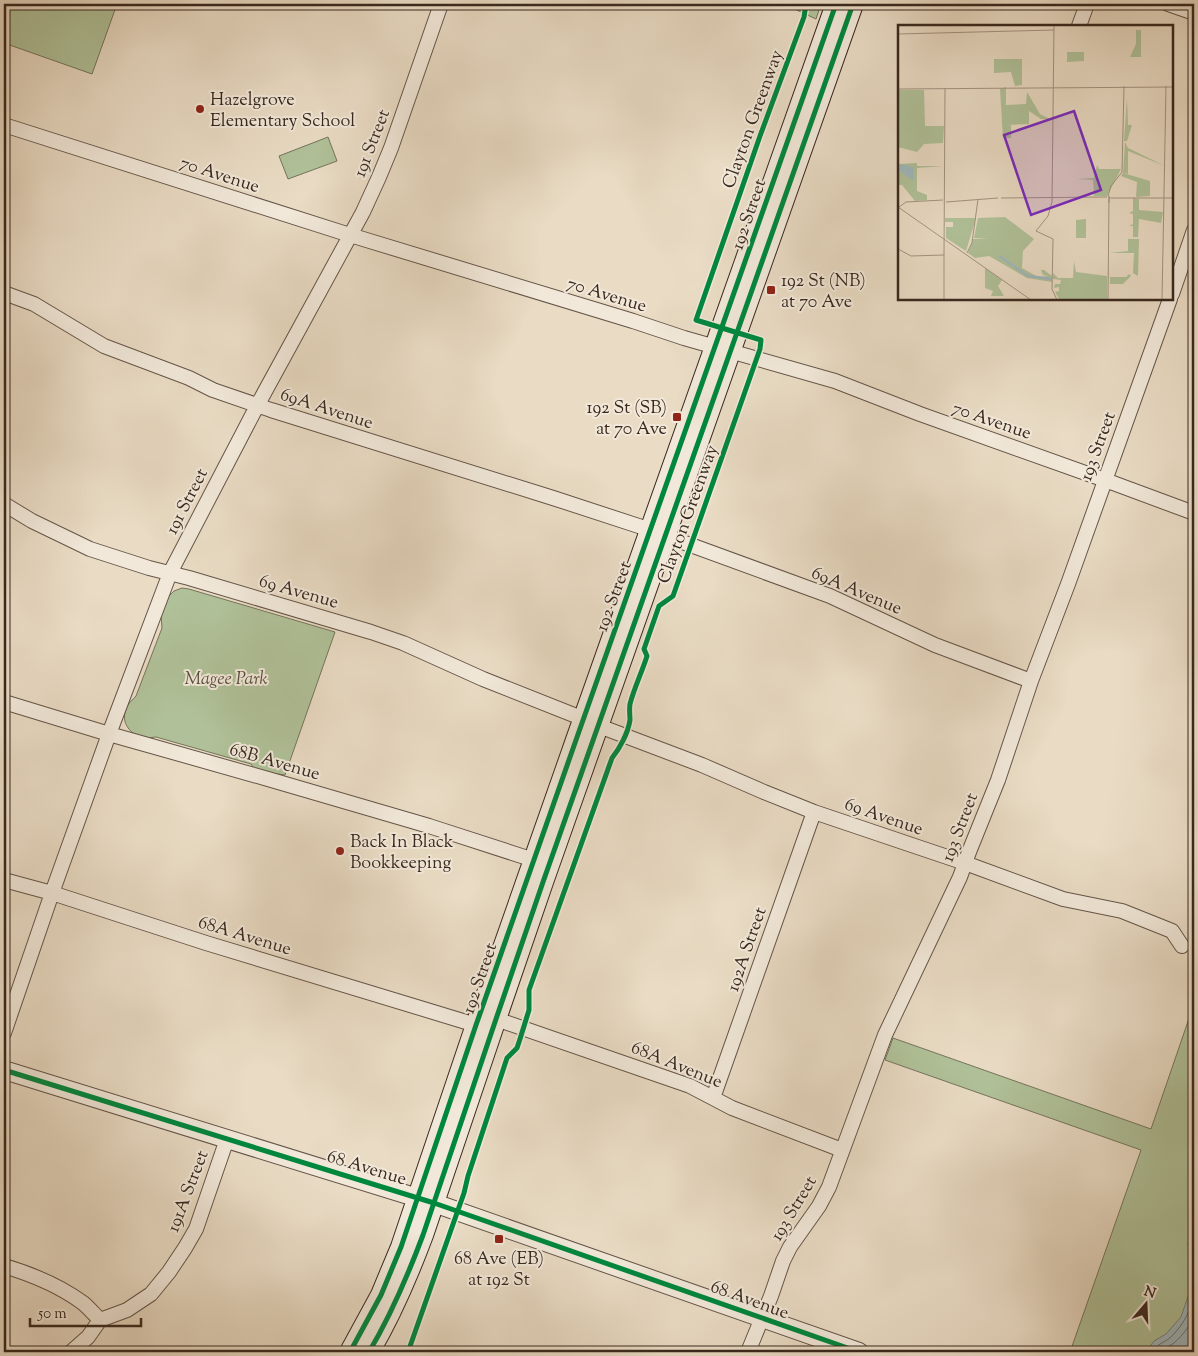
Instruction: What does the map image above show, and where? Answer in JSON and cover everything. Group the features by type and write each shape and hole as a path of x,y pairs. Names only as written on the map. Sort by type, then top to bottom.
{"main road":[{"name":"192 Street","path":"723,350 836,4"},
{"name":"192 Street","path":"426,1200 476,1025 534,860 591,722 723,350 853,4"},
{"name":"192 Street","path":"426,1200 496,1019 544,882 542,874 543,865 587,734 588,726 591,722 640,560 658,533"},
{"path":"350,1352 426,1200"},
{"path":"369,1352 385,1324 411,1268 426,1200"}],"street":[{"name":"191 Street","path":"4,1033 109,734 170,573 257,406 363,212 388,155 441,4"},
{"path":"1079,25 1087,4"},
{"path":"1168,4 1194,13"},
{"name":"70 Avenue","path":"4,125 350,235 723,350 836,381 920,414 1194,513"},
{"path":"1173,291 1194,230"},
{"name":"69A Avenue","path":"4,293 34,304 104,346 189,378 213,390 257,406 553,498 658,533 830,596 941,647 1031,681"},
{"name":"193 Street","path":"748,1352 790,1248 819,1206 829,1187 885,1035 960,877 998,780 1031,681 1068,584 1170,300"},
{"name":"69 Avenue","path":"4,504 39,525 90,549 403,643 483,680 702,765 814,812 965,863 1063,899 1122,911 1172,931 1182,946"},
{"name":"68B Avenue","path":"4,702 384,813 534,860"},
{"name":"192A Street","path":"712,1098 814,812"},
{"name":"68A Avenue","path":"4,880 52,893 206,943 476,1025"},
{"name":"68A Avenue","path":"496,1019 690,1086 732,1108 842,1150"},
{"name":"68 Avenue","path":"4,1070 426,1200 859,1352"},
{"name":"191A Street","path":"100,1320 127,1310 151,1294 169,1272 196,1229 226,1139"},
{"path":"4,1266 30,1275 60,1289 84,1304 100,1320 88,1337 71,1352"}],"green space":[{"path":"4,4 117,4 92,74 4,43"},
{"path":"784,4 821,4 816,19"},
{"path":"328,137 337,161 288,179 279,156"},
{"name":"Magee Park","path":"182,588 335,632 285,775 278,774 274,776 256,771 251,764 156,737 144,738 133,733 127,726 124,716 125,711 136,696 162,628 161,614 168,597 174,591"},
{"path":"1194,1004 1194,1352 1070,1352 1141,1150 885,1060 893,1038 1151,1129"}],"water":[{"path":"1194,1227 1194,1352 1146,1352 1154,1341 1166,1334 1181,1317 1191,1288 1188,1243 1193,1241 1192,1231"}],"cycle path":[{"name":"Clayton Greenway","path":"408,1352 464,1193 507,1058 517,1048 529,1010 529,990 612,758 621,745 627,730 630,720 630,704 647,656 644,649 659,606 673,596 760,349 761,340 696,320 804,17 806,4"},
{"path":"350,1352 381,1295 401,1247 476,1025 836,4"},
{"name":"Clayton Greenway","path":"369,1352 399,1295 423,1235 543,882 853,4"},
{"path":"4,1070 434,1203 859,1352"}],"place":[{"name":"Hazelgrove Elementary School","path":"200,109"},
{"name":"192 St (NB) at 70 Ave","path":"771,290"},
{"name":"192 St (SB) at 70 Ave","path":"677,417"},
{"name":"Back In Black Bookkeeping","path":"340,851"},
{"name":"68 Ave (EB) at 192 St","path":"499,1239"}]}
